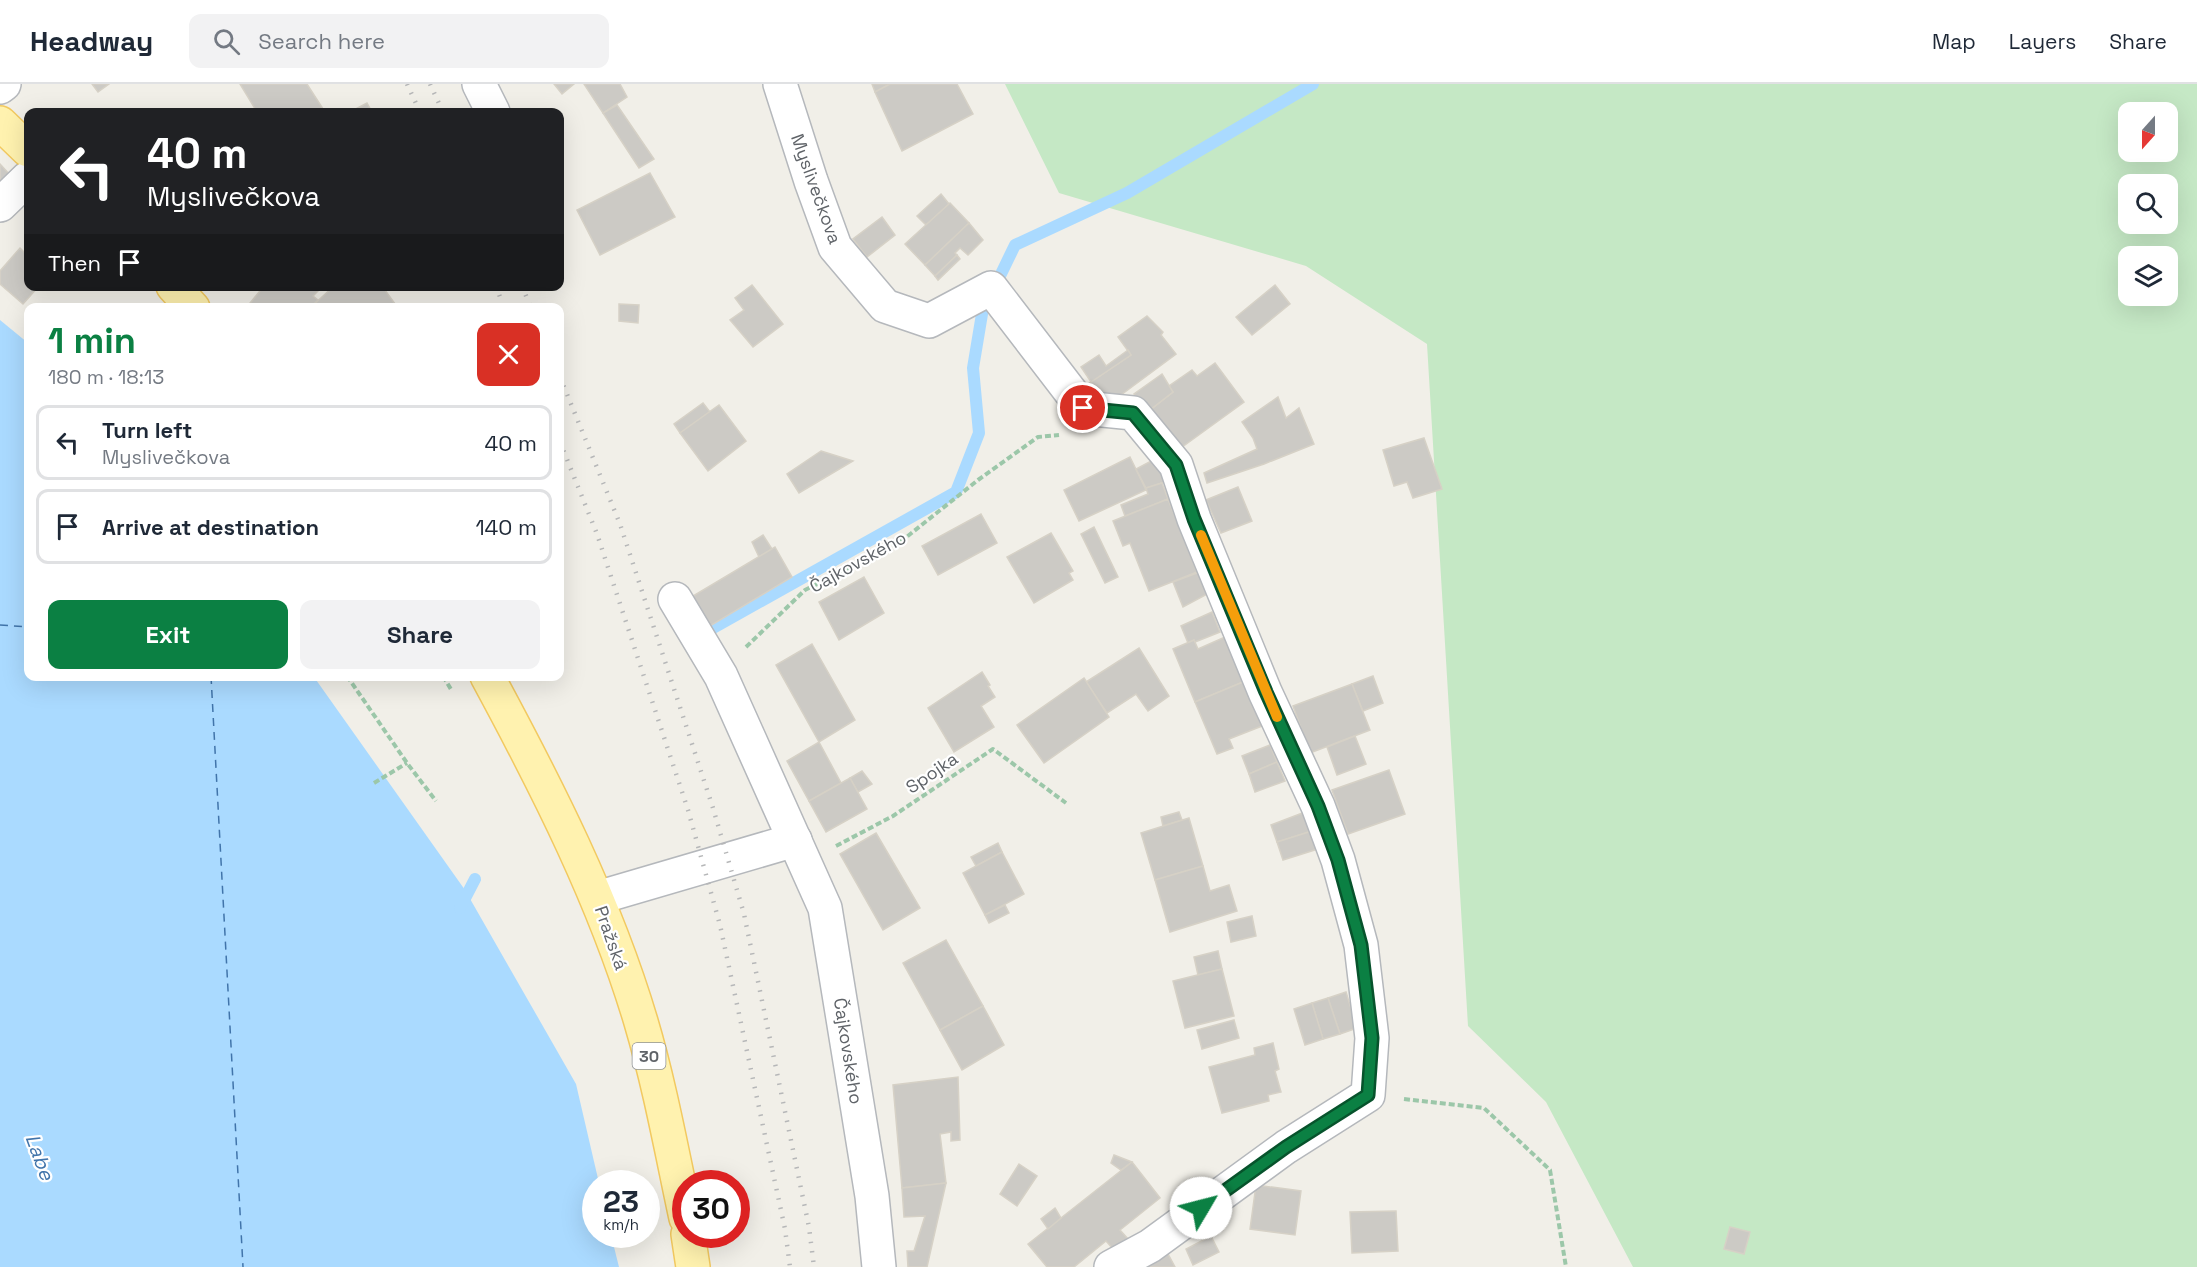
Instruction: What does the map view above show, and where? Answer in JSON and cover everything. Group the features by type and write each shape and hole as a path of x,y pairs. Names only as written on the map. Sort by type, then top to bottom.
{"main road":[{"path":"0,123 24,146"},
{"path":"177,291 188,303"},
{"name":"Pražská","path":"490,681 528,752 597,898 641,1022 676,1170"},
{"path":"690,1248 693,1267"}],"street":[{"path":"0,87 4,84"},
{"path":"479,84 491,108"},
{"name":"Myslivečkova","path":"780,84 835,247 885,306 929,321 991,288 1083,408 1133,413 1176,465 1194,519 1266,692 1318,806 1338,860 1361,945 1372,1038 1368,1095"},
{"path":"0,205 24,182"},
{"path":"675,599 721,676"},
{"name":"Čajkovského","path":"721,676 825,908 872,1196 879,1267"},
{"path":"597,898 800,851"},
{"path":"1110,1267 1150,1246 1276,1153 1368,1095"}],"path":[{"name":"Čajkovského","path":"721,676 754,638 805,590 899,543 978,480 1038,437 1062,435"},
{"path":"350,681 406,763 436,801"},
{"path":"446,681 455,696"},
{"name":"Spojka","path":"800,851 893,816 993,749 1066,803"},
{"path":"374,783 406,763"},
{"path":"1368,1095 1484,1108 1550,1170 1566,1267"}],"green space":[{"path":"1005,84 2197,84 2197,1267 1633,1267 1546,1102 1468,1026 1427,344 1306,266 1059,193"}],"water":[{"name":"Labe","path":"0,320 24,340 24,681 317,681 465,890 576,1084 596,1170 582,1170 582,1248 614,1248 619,1267 0,1267"}],"building":[{"path":"92,84 109,84 98,92"},
{"path":"240,84 307,84 322,108 255,108"},
{"path":"554,84 574,84 562,94"},
{"path":"584,84 620,84 627,97 603,113"},
{"path":"872,84 890,84 875,92"},
{"path":"890,84 957,84 973,114 902,151 875,92"},
{"path":"367,103 370,108 358,108"},
{"path":"617,105 654,159 639,168 603,113"},
{"path":"0,164 11,176 0,185"},
{"path":"650,173 675,217 600,255 577,210"},
{"path":"941,194 949,204 926,225 917,216"},
{"path":"950,203 969,223 925,265 905,244"},
{"path":"882,217 895,235 867,257 853,239"},
{"path":"969,223 983,240 968,255 960,248 955,253 957,255 935,276 925,265"},
{"path":"20,248 24,252 24,291 35,291 23,304 0,284 0,271"},
{"path":"957,255 960,259 938,280 935,276"},
{"path":"752,285 783,324 753,347 730,320 744,310 735,298"},
{"path":"1275,285 1290,304 1252,335 1236,317"},
{"path":"260,291 318,291 313,296 318,300 315,303 250,303"},
{"path":"329,291 386,291 394,303 315,303"},
{"path":"619,304 639,305 638,323 619,321"},
{"path":"1147,316 1163,332 1161,335 1176,354 1102,409 1085,386 1131,355 1118,337"},
{"path":"1128,350 1131,355 1091,382 1081,367 1099,355 1106,366"},
{"path":"1215,363 1244,402 1178,450 1149,411 1173,392 1169,386 1192,370 1197,376"},
{"path":"1162,374 1173,392 1146,413 1134,394"},
{"path":"1278,397 1286,418 1299,408 1314,444 1207,483 1204,473 1257,449 1253,438 1242,422"},
{"path":"703,403 710,412 680,433 674,424"},
{"path":"719,405 746,441 708,471 680,433"},
{"path":"1424,438 1442,489 1413,498 1407,482 1394,486 1383,450"},
{"path":"821,451 853,461 799,493 787,474"},
{"path":"1130,457 1146,490 1079,521 1064,490"},
{"path":"1155,459 1168,481 1146,488 1136,469"},
{"path":"1162,483 1168,499 1125,516 1121,505 1148,494 1146,488"},
{"path":"1238,487 1252,521 1221,533 1206,500"},
{"path":"1168,499 1197,572 1149,591 1130,543 1123,546 1113,521"},
{"path":"981,514 997,543 938,575 922,546"},
{"path":"1094,527 1118,577 1105,583 1081,534"},
{"path":"1051,533 1073,571 1069,573 1073,580 1034,603 1007,557"},
{"path":"763,535 772,549 759,557 752,542"},
{"path":"775,547 792,577 710,626 693,596"},
{"path":"1205,570 1213,591 1183,607 1173,582"},
{"path":"864,577 884,613 839,640 819,602"},
{"path":"1212,612 1220,632 1188,643 1181,626"},
{"path":"1225,637 1243,682 1195,702 1173,649 1194,640 1198,649"},
{"path":"812,644 855,720 819,742 776,665"},
{"path":"1139,648 1169,696 1148,711 1136,694 1107,713 1086,682"},
{"path":"982,672 995,697 981,706 994,727 954,752 928,708"},
{"path":"1373,676 1383,703 1363,711 1352,684"},
{"path":"1084,678 1109,717 1044,763 1017,725"},
{"path":"1243,682 1262,726 1229,739 1233,748 1217,754 1195,702"},
{"path":"1352,684 1370,730 1310,753 1293,706"},
{"path":"1355,736 1366,764 1337,775 1327,747"},
{"path":"819,742 841,783 809,801 787,761"},
{"path":"1270,745 1277,762 1249,774 1242,756"},
{"path":"1277,762 1285,781 1255,792 1249,774"},
{"path":"1389,770 1405,814 1348,834 1332,790"},
{"path":"862,771 872,784 858,792 850,778"},
{"path":"850,778 867,809 826,832 809,801"},
{"path":"1179,812 1182,820 1163,826 1161,817"},
{"path":"1305,812 1312,831 1277,842 1271,825"},
{"path":"1189,818 1203,866 1155,880 1141,833"},
{"path":"1312,831 1318,849 1283,860 1277,842"},
{"path":"876,833 920,908 883,930 840,854"},
{"path":"998,843 1002,852 976,866 971,857"},
{"path":"1002,852 1024,894 985,915 963,873"},
{"path":"1203,866 1210,891 1229,885 1237,911 1170,932 1155,880"},
{"path":"1005,905 1009,913 989,923 985,915"},
{"path":"1252,916 1256,936 1231,942 1227,922"},
{"path":"946,940 983,1006 940,1030 903,963"},
{"path":"1218,951 1222,969 1198,975 1194,957"},
{"path":"1222,969 1234,1016 1185,1028 1173,981"},
{"path":"1346,992 1357,1028 1340,1034 1328,998"},
{"path":"1328,998 1340,1034 1323,1039 1312,1003"},
{"path":"1312,1003 1323,1039 1305,1045 1294,1009"},
{"path":"983,1006 1004,1045 962,1070 940,1030"},
{"path":"1234,1020 1239,1038 1202,1049 1197,1030"},
{"path":"1273,1043 1279,1069 1275,1071 1281,1092 1268,1095 1269,1101 1222,1113 1209,1067 1255,1055 1254,1048"},
{"path":"958,1077 960,1140 951,1141 951,1132 940,1134 946,1183 902,1188 893,1085"},
{"path":"1114,1155 1132,1162 1121,1170 1111,1163"},
{"path":"1132,1162 1160,1198 1120,1230 1128,1239 1114,1250 1106,1241 1074,1267 1047,1267 1028,1244"},
{"path":"1019,1164 1037,1176 1017,1206 1000,1194"},
{"path":"946,1183 927,1267 908,1267 907,1251 914,1251 925,1216 904,1217 902,1188"},
{"path":"1256,1185 1301,1191 1295,1235 1250,1229"},
{"path":"1055,1208 1061,1218 1048,1229 1041,1219"},
{"path":"1396,1211 1398,1251 1352,1253 1350,1212"},
{"path":"1730,1227 1750,1232 1744,1254 1724,1249"},
{"path":"1211,1236 1219,1252 1193,1265 1186,1249"},
{"path":"1167,1252 1175,1267 1138,1267"}],"waterway":[{"path":"1001,274 1015,245 1127,193 1313,84"},
{"path":"713,628 956,492 979,433 973,368 982,314"},
{"path":"460,908 475,879"}],"ferry route":[{"path":"0,625 24,627"},
{"path":"211,681 243,1267"}],"railway":[{"path":"407,84 418,108"},
{"path":"430,84 441,108"},
{"path":"498,291 502,303"},
{"path":"524,291 529,303"},
{"path":"564,387 620,524 713,808 744,914 809,1227 814,1267"},
{"path":"564,452 597,534 688,810 720,925 785,1229 790,1267"}],"slow traffic":[{"path":"1201,535 1277,717"}],"route":[{"path":"1083,408 1133,413 1176,465 1194,519 1266,692 1318,806 1338,860 1361,945 1372,1038 1368,1095 1286,1147 1201,1208"}]}
